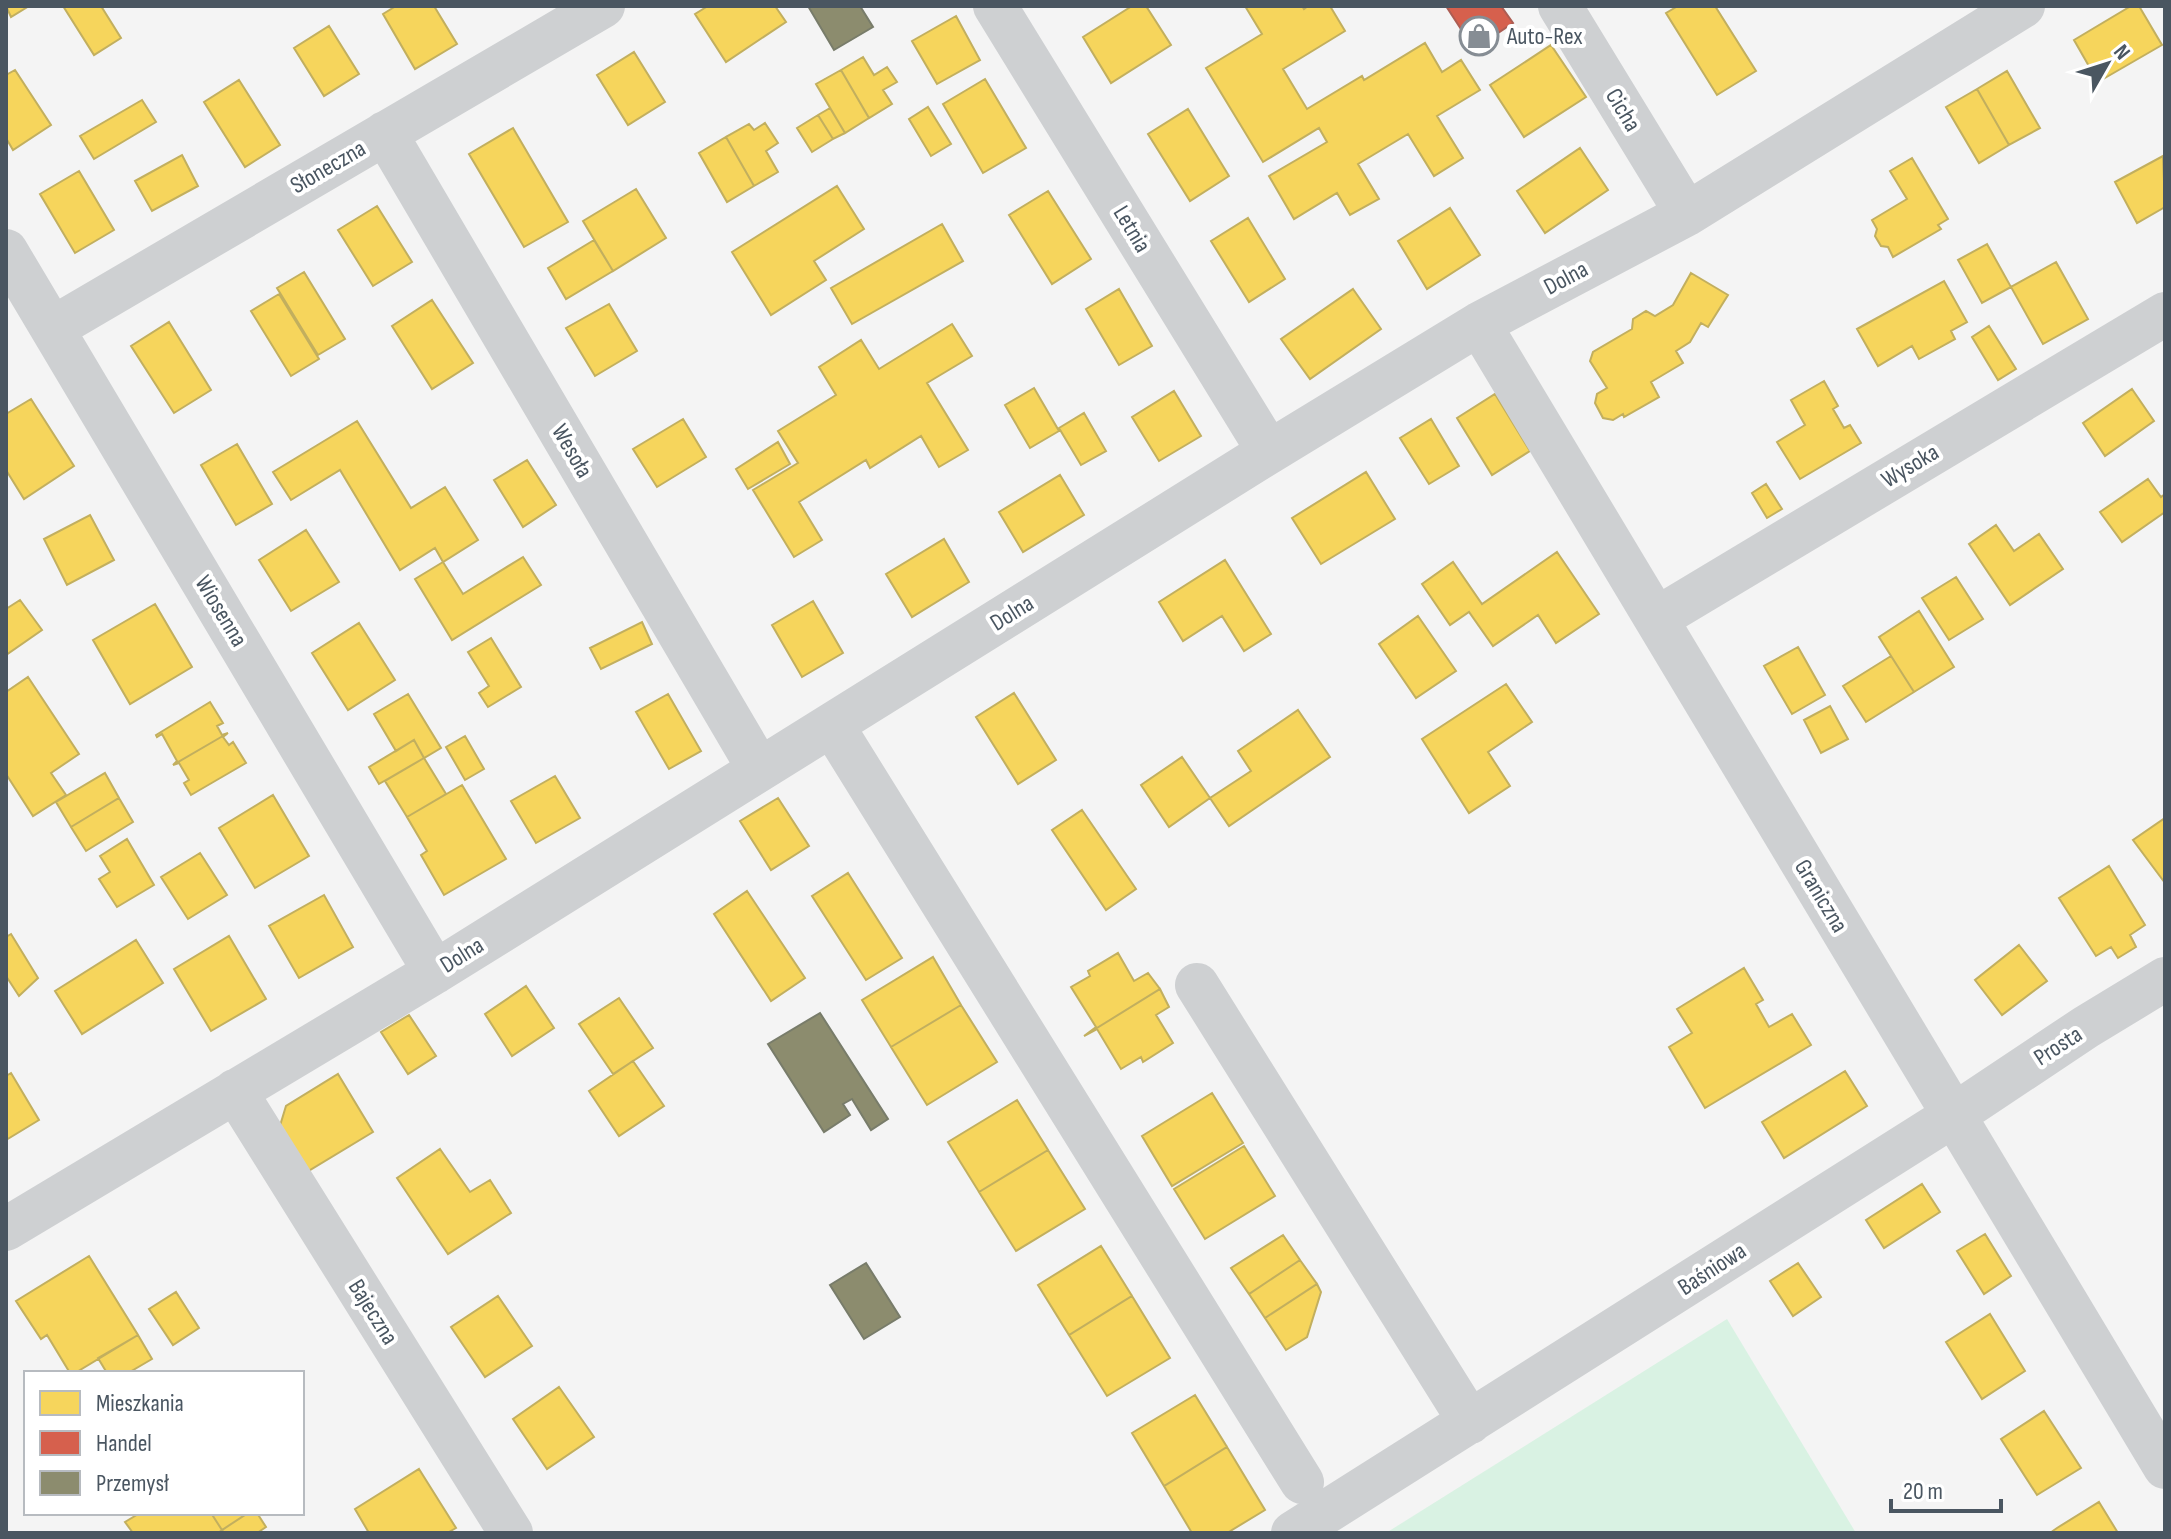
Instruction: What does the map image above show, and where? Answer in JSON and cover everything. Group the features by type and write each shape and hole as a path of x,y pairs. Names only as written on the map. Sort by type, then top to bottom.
{"street":[{"name":"Słoneczna","path":"53,328 603,6"},
{"name":"Letnia","path":"995,6 1269,452"},
{"name":"Cicha","path":"1560,6 1687,214"},
{"name":"Dolna","path":"6,1229 435,972 1479,324 1687,214 2023,6"},
{"name":"Wesoła","path":"385,133 759,769"},
{"name":"Wiosenna","path":"6,251 435,972"},
{"name":"Wysoka","path":"1656,619 2165,314"},
{"name":"Graniczna","path":"1479,324 2165,1467"},
{"path":"832,725 1302,1482"},
{"name":"Prosta","path":"1954,1115 2086,1027 2165,979"},
{"path":"1197,985 1470,1422"},
{"name":"Bajeczna","path":"235,1091 511,1533"},
{"name":"Baśniowa","path":"1293,1533 1954,1115"}],"green space":[{"path":"1727,1319 1856,1533 1386,1533"}],"building: Mieszkania":[{"path":"6,6 29,6 11,17"},
{"path":"63,6 101,6 121,38 94,55"},
{"path":"396,6 434,6 457,44 415,69 383,14"},
{"path":"708,6 775,6 786,22 726,62 695,14"},
{"path":"1132,6 1146,6 1171,45 1111,83 1083,37"},
{"path":"1245,6 1302,6 1304,9 1308,6 1330,6 1345,31 1283,69 1307,109 1362,76 1364,80 1425,43 1442,72 1461,60 1480,90 1437,116 1463,158 1434,176 1408,134 1358,164 1379,199 1350,215 1337,193 1294,219 1269,176 1327,142 1319,128 1263,162 1206,68 1262,34"},
{"path":"1678,6 1715,6 1756,71 1717,95 1666,13"},
{"path":"2131,6 2139,6 2162,45 2098,82 2074,40"},
{"path":"956,16 980,60 937,84 912,41"},
{"path":"329,26 359,74 324,96 294,48"},
{"path":"1551,45 1586,97 1524,137 1490,85"},
{"path":"634,52 665,102 628,125 597,75"},
{"path":"863,57 874,75 887,67 897,82 883,90 892,104 869,118 841,70"},
{"path":"15,70 51,125 13,150 6,138 6,75"},
{"path":"841,70 869,118 845,133 816,84"},
{"path":"2007,71 2040,128 2009,145 1977,89"},
{"path":"985,79 1026,148 983,173 943,104"},
{"path":"239,80 280,145 245,167 204,102"},
{"path":"1977,89 2009,145 1979,163 1946,107"},
{"path":"142,100 156,122 94,159 80,136"},
{"path":"928,107 951,144 931,156 909,119"},
{"path":"830,108 845,133 833,139 818,115"},
{"path":"1188,109 1229,176 1190,201 1148,134"},
{"path":"818,115 833,139 812,152 797,128"},
{"path":"765,123 778,143 766,151 778,172 754,186 726,137 749,124 754,130"},
{"path":"513,128 568,222 524,247 469,154"},
{"path":"726,137 754,186 727,202 699,153"},
{"path":"1580,148 1608,190 1545,233 1517,191"},
{"path":"182,155 198,186 152,211 135,181"},
{"path":"2163,156 2165,207 2137,223 2115,182"},
{"path":"1912,158 1948,219 1938,225 1941,229 1893,257 1888,247 1881,246 1875,236 1877,229 1872,220 1907,199 1890,171"},
{"path":"79,171 114,230 75,253 40,194"},
{"path":"837,186 864,229 814,261 826,280 771,315 732,252"},
{"path":"636,189 666,238 613,271 583,221"},
{"path":"1048,191 1091,259 1052,284 1009,215"},
{"path":"377,206 412,262 373,286 338,230"},
{"path":"1450,208 1480,255 1427,289 1398,241"},
{"path":"1248,218 1285,279 1249,302 1211,241"},
{"path":"942,224 963,261 852,324 831,288"},
{"path":"594,240 613,271 566,299 548,268"},
{"path":"1987,244 2011,287 1982,303 1958,260"},
{"path":"2056,262 2088,319 2043,344 2011,287"},
{"path":"304,272 345,339 318,355 277,288"},
{"path":"1691,273 1728,295 1708,327 1701,323 1690,342 1676,351 1683,363 1651,382 1659,397 1624,417 1623,414 1613,420 1603,418 1595,403 1597,394 1607,388 1590,361 1593,352 1632,329 1633,319 1646,311 1655,316 1673,305"},
{"path":"1944,281 1967,322 1951,331 1955,339 1919,359 1912,346 1878,366 1857,329"},
{"path":"1119,289 1152,346 1119,365 1086,309"},
{"path":"1353,289 1381,329 1310,379 1281,339"},
{"path":"279,294 319,359 291,376 251,311"},
{"path":"432,300 473,363 432,389 392,326"},
{"path":"609,304 637,351 595,376 566,328"},
{"path":"169,322 211,390 174,413 131,346"},
{"path":"952,324 972,356 927,383 968,450 939,467 921,436 870,468 866,460 799,502 822,540 794,557 753,490 798,463 778,431 836,395 819,367 861,340 879,369"},
{"path":"1989,326 2016,369 1998,380 1972,337"},
{"path":"1824,381 1838,406 1833,409 1844,428 1850,425 1861,443 1800,479 1777,442 1805,425 1791,400"},
{"path":"1034,388 1059,431 1030,448 1005,405"},
{"path":"2132,389 2154,421 2105,456 2083,423"},
{"path":"1174,391 1201,436 1159,461 1132,417"},
{"path":"1495,394 1530,451 1492,475 1457,418"},
{"path":"31,399 74,466 24,499 6,470 6,414"},
{"path":"1084,413 1106,451 1081,465 1059,428"},
{"path":"683,419 706,457 657,487 633,449"},
{"path":"1431,419 1459,466 1429,484 1400,438"},
{"path":"357,421 411,508 445,487 478,540 443,562 435,548 400,570 340,470 291,500 273,472"},
{"path":"778,442 790,464 748,489 736,469"},
{"path":"237,444 272,504 236,525 201,465"},
{"path":"527,460 556,505 523,527 494,480"},
{"path":"1366,472 1395,519 1321,564 1292,518"},
{"path":"1060,475 1084,515 1023,552 999,512"},
{"path":"2148,479 2161,497 2165,494 2165,512 2122,542 2100,512"},
{"path":"1766,484 1782,509 1767,518 1752,493"},
{"path":"90,515 114,560 67,585 44,539"},
{"path":"1996,525 2014,551 2039,534 2063,569 2010,605 1969,544"},
{"path":"306,530 339,582 291,611 259,560"},
{"path":"944,539 969,582 912,617 886,574"},
{"path":"1557,552 1599,614 1556,643 1538,615 1493,646 1469,612 1450,625 1422,584 1453,562 1482,604"},
{"path":"523,557 541,585 452,640 415,579 443,562 463,594"},
{"path":"1225,560 1271,634 1244,651 1222,616 1183,641 1159,602"},
{"path":"1956,577 1983,619 1949,640 1922,598"},
{"path":"20,600 42,630 6,655 6,609"},
{"path":"813,601 843,653 802,677 772,625"},
{"path":"155,604 192,667 130,704 93,640"},
{"path":"1919,611 1954,667 1914,692 1879,637"},
{"path":"1418,616 1456,671 1416,698 1379,644"},
{"path":"642,622 652,644 601,669 590,648"},
{"path":"359,623 395,680 348,710 312,653"},
{"path":"491,638 521,687 488,707 479,693 489,686 468,652"},
{"path":"1798,647 1825,695 1792,714 1764,666"},
{"path":"1891,656 1914,692 1866,722 1843,686"},
{"path":"28,677 79,754 51,773 66,795 33,816 6,774 6,692"},
{"path":"1506,684 1532,722 1488,752 1510,786 1469,813 1422,739"},
{"path":"1014,693 1056,760 1018,784 976,717"},
{"path":"408,694 441,748 424,758 414,740 396,751 374,714"},
{"path":"668,694 701,751 669,769 636,712"},
{"path":"210,702 223,723 217,726 222,735 228,733 173,765 177,761 162,734 156,735"},
{"path":"1830,706 1848,739 1821,753 1804,720"},
{"path":"1298,710 1330,757 1229,826 1210,798 1251,771 1238,751"},
{"path":"228,733 223,737 229,745 233,742 246,763 191,795 184,783 189,780 179,763 173,765"},
{"path":"465,736 484,769 465,780 446,747"},
{"path":"414,740 424,758 379,784 369,767"},
{"path":"1182,757 1210,798 1169,827 1141,785"},
{"path":"424,758 446,794 407,817 385,781"},
{"path":"105,773 119,798 71,827 56,802"},
{"path":"555,776 580,818 536,843 511,801"},
{"path":"462,785 506,859 444,895 421,855 427,851 407,817"},
{"path":"273,795 309,856 255,888 219,828"},
{"path":"119,798 133,822 86,851 71,827"},
{"path":"778,798 809,846 771,870 740,821"},
{"path":"1082,810 1136,889 1106,910 1052,830"},
{"path":"2165,818 2165,883 2133,840"},
{"path":"127,839 154,885 117,907 99,879 110,872 100,856"},
{"path":"200,853 227,895 188,919 161,877"},
{"path":"2109,866 2145,925 2130,935 2136,947 2118,958 2111,947 2096,956 2059,898"},
{"path":"848,873 902,958 866,980 812,896"},
{"path":"747,891 805,978 771,1001 714,914"},
{"path":"324,895 353,947 299,978 269,926"},
{"path":"11,934 38,978 19,996 6,976 6,937"},
{"path":"229,936 266,999 211,1031 174,969"},
{"path":"136,940 163,983 82,1034 55,991"},
{"path":"2019,945 2047,981 2002,1015 1975,980"},
{"path":"1118,953 1134,981 1148,973 1160,989 1084,1036 1096,1027 1071,987 1090,976 1088,971"},
{"path":"933,957 961,1005 891,1047 862,1000"},
{"path":"1744,968 1763,1000 1756,1004 1769,1027 1792,1014 1811,1045 1705,1108 1669,1047 1692,1033 1677,1009"},
{"path":"526,986 554,1028 512,1056 485,1014"},
{"path":"1160,989 1169,1007 1156,1015 1173,1043 1143,1062 1141,1057 1121,1069 1097,1029 1084,1036"},
{"path":"619,998 653,1048 613,1074 579,1024"},
{"path":"961,1005 997,1062 927,1105 891,1047"},
{"path":"409,1015 436,1056 408,1074 381,1032"},
{"path":"633,1061 664,1106 619,1136 589,1091"},
{"path":"1845,1071 1867,1106 1784,1158 1762,1122"},
{"path":"11,1073 39,1120 6,1140 6,1076"},
{"path":"338,1074 373,1132 305,1173 279,1129 286,1106"},
{"path":"1212,1093 1243,1143 1172,1186 1142,1136"},
{"path":"1017,1100 1048,1150 979,1192 948,1142"},
{"path":"1244,1146 1275,1196 1205,1239 1174,1189"},
{"path":"440,1149 470,1192 490,1180 511,1213 448,1254 397,1178"},
{"path":"1048,1150 1085,1209 1016,1251 979,1192"},
{"path":"1922,1184 1940,1212 1884,1248 1866,1220"},
{"path":"1985,1234 2011,1276 1984,1294 1957,1251"},
{"path":"1283,1235 1300,1260 1249,1294 1231,1268"},
{"path":"1101,1246 1132,1296 1069,1335 1038,1285"},
{"path":"89,1256 138,1335 78,1371 69,1371 47,1335 41,1339 16,1301"},
{"path":"1300,1260 1317,1284 1265,1318 1249,1294"},
{"path":"1798,1263 1821,1297 1793,1316 1770,1281"},
{"path":"1317,1284 1321,1292 1307,1337 1286,1350 1265,1318"},
{"path":"176,1292 199,1328 173,1345 149,1309"},
{"path":"498,1296 532,1346 485,1377 451,1327"},
{"path":"1132,1296 1170,1358 1107,1396 1069,1335"},
{"path":"1990,1314 2025,1371 1982,1399 1946,1342"},
{"path":"138,1335 152,1359 131,1371 106,1371 98,1358"},
{"path":"559,1387 594,1437 547,1469 513,1419"},
{"path":"1195,1395 1227,1447 1164,1486 1132,1433"},
{"path":"2044,1411 2081,1468 2037,1495 2001,1439"},
{"path":"1227,1447 1265,1510 1227,1533 1192,1533 1164,1486"},
{"path":"419,1469 456,1528 447,1533 369,1533 355,1509"},
{"path":"2099,1502 2118,1533 2050,1533 2057,1528"},
{"path":"137,1515 212,1515 222,1530 218,1533 133,1533 125,1522"},
{"path":"212,1515 245,1515 222,1530"},
{"path":"245,1515 258,1515 266,1527 257,1533 224,1533 222,1530"}],"building: Handel":[{"name":"Auto-Rex","path":"1446,6 1501,6 1513,23 1474,49"}],"building: Przemysł":[{"path":"808,6 860,6 873,27 834,50"},
{"path":"820,1013 888,1119 871,1130 852,1099 843,1104 850,1115 824,1132 768,1044"},
{"path":"866,1263 900,1317 864,1339 830,1285"}],"place":[{"name":"Auto-Rex","path":"1479,36"}]}
